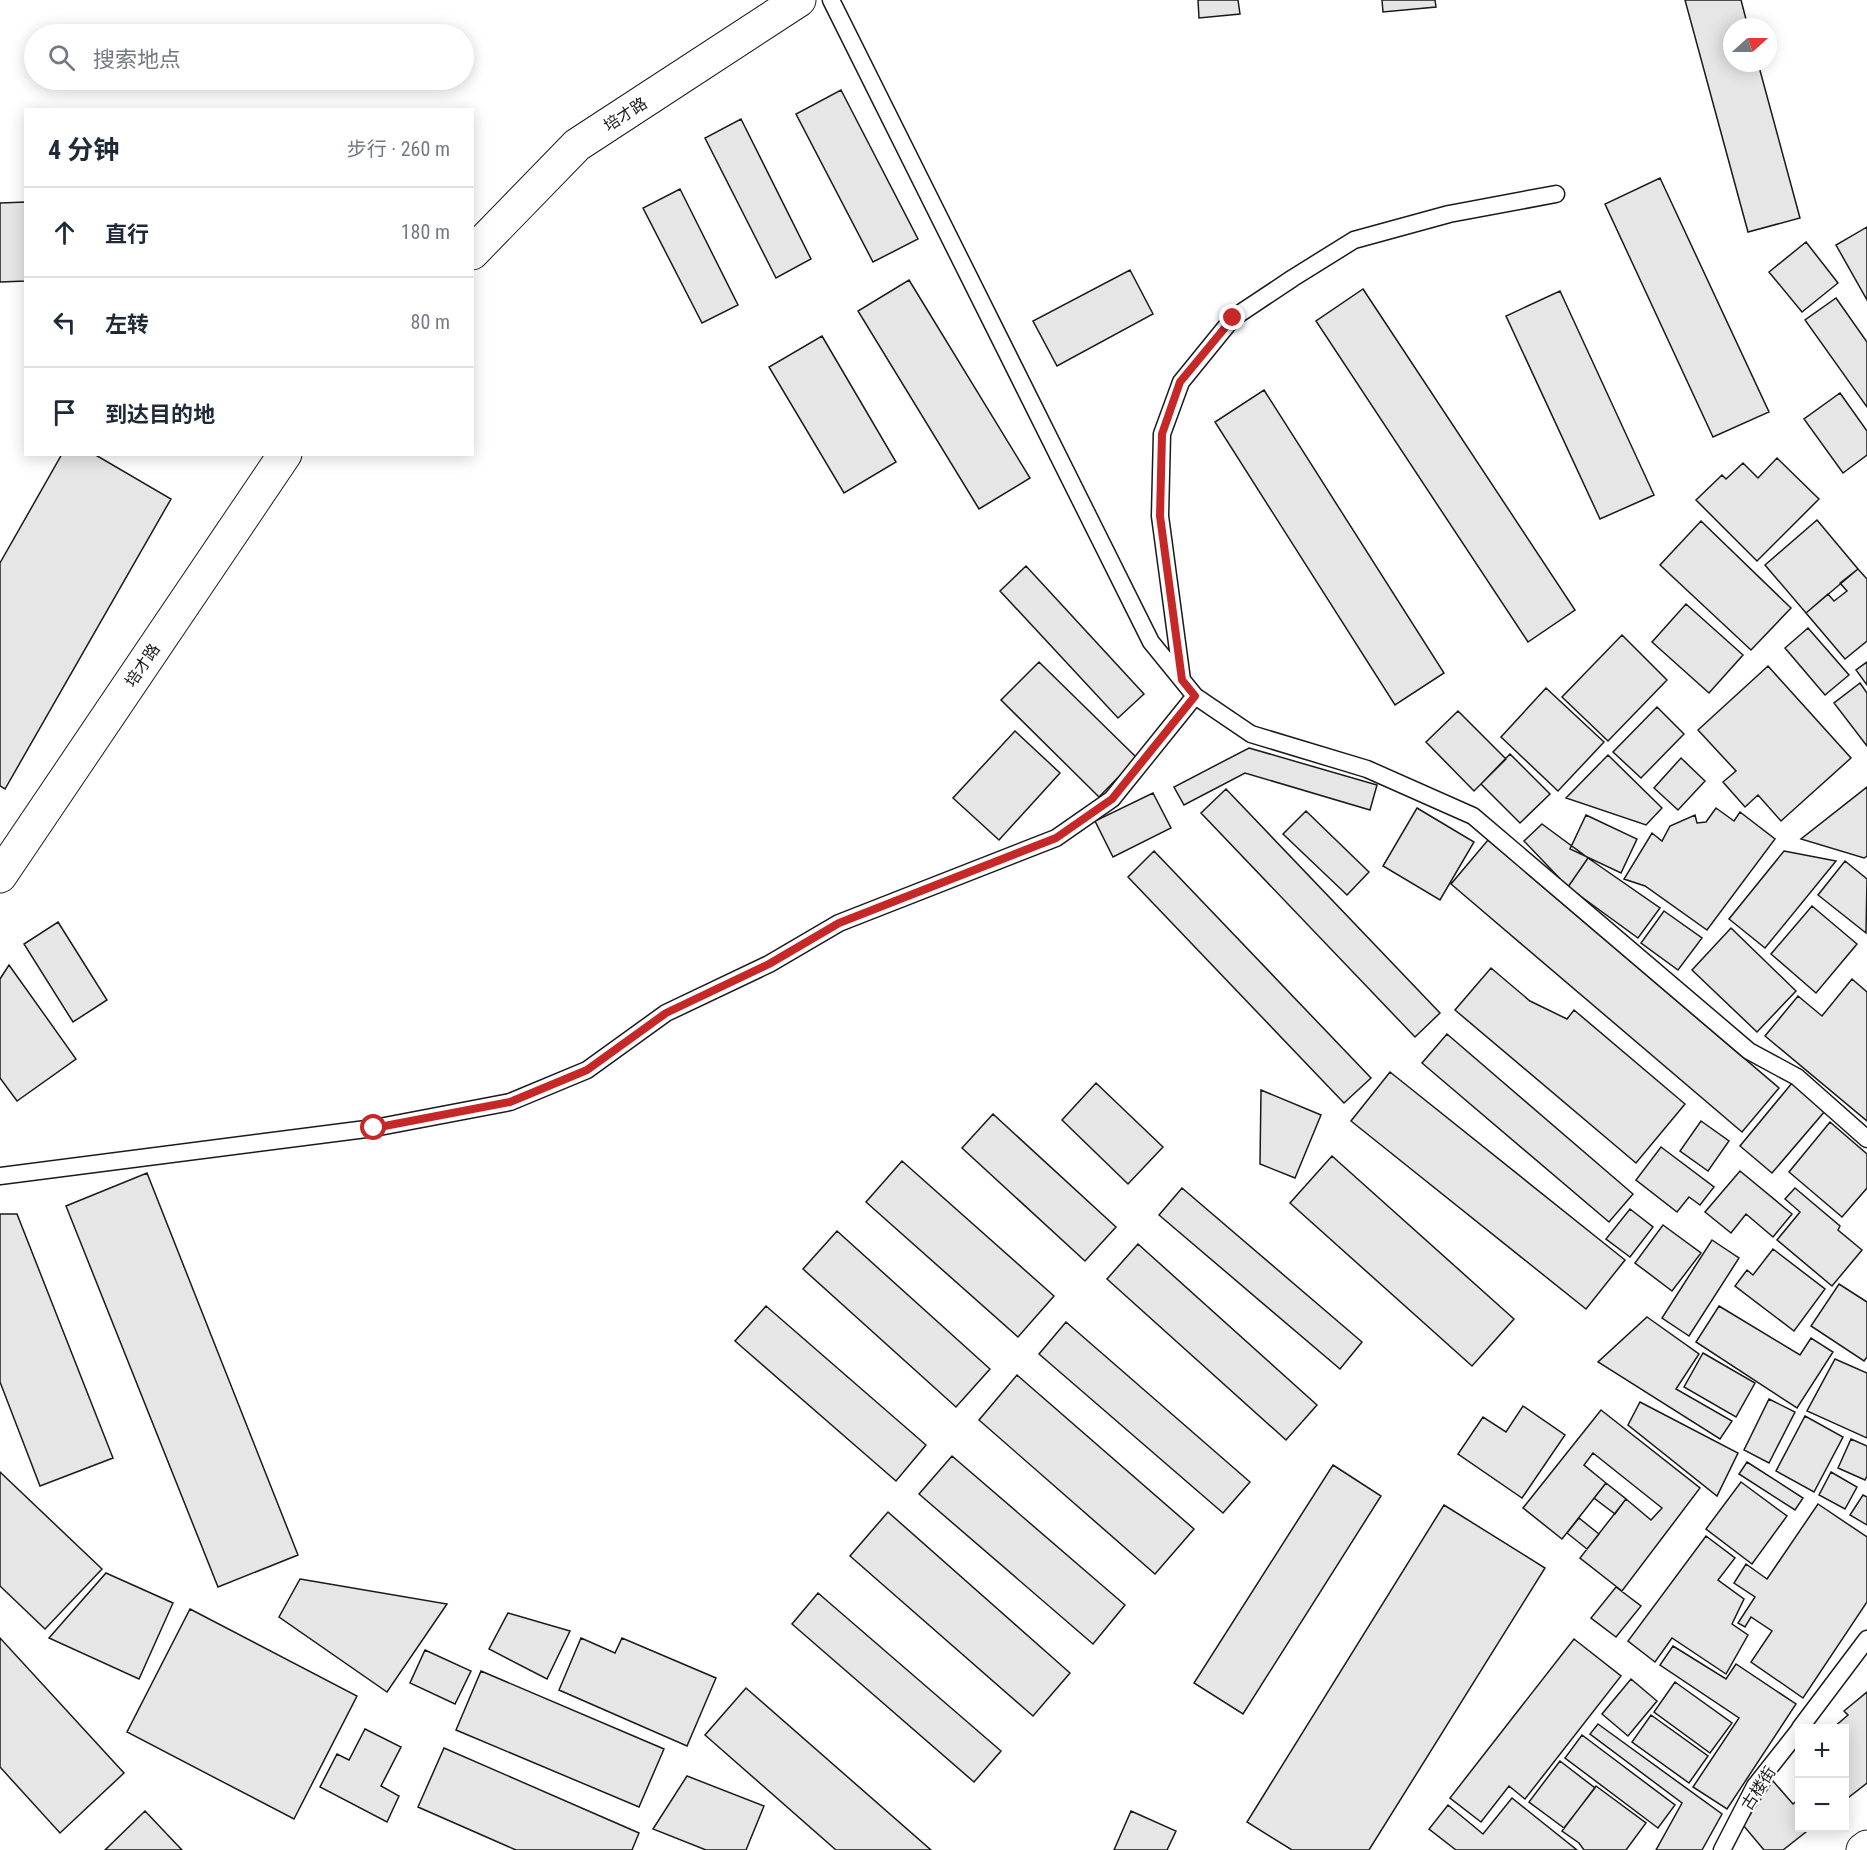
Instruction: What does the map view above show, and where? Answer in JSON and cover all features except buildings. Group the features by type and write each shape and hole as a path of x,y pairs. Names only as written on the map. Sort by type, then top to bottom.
{"street":[{"name":"培才路","path":"474,251 577,145 799,0"},
{"name":"培才路","path":"0,876 284,456"},
{"path":"1863,1850 1867,1847"}],"lane":[{"path":"831,0 1151,642 1195,696 1251,734 1367,769 1473,816 1749,1051 1797,1077 1867,1139"},
{"path":"1182,680 1160,516 1162,434 1180,382 1233,318 1354,240 1449,214 1556,194"},
{"path":"0,1176 374,1128 510,1102 587,1070 666,1013 769,964 839,923 1056,838 1112,799 1195,696"},
{"name":"古楼街","path":"1804,1724 1867,1639"},
{"name":"古楼街","path":"1722,1850 1755,1786 1795,1735"}],"route":[{"path":"374,1128 510,1102 587,1070 666,1013 769,964 839,923 1056,838 1112,799 1195,696 1182,680 1160,516 1162,434 1180,382 1233,318"}]}
